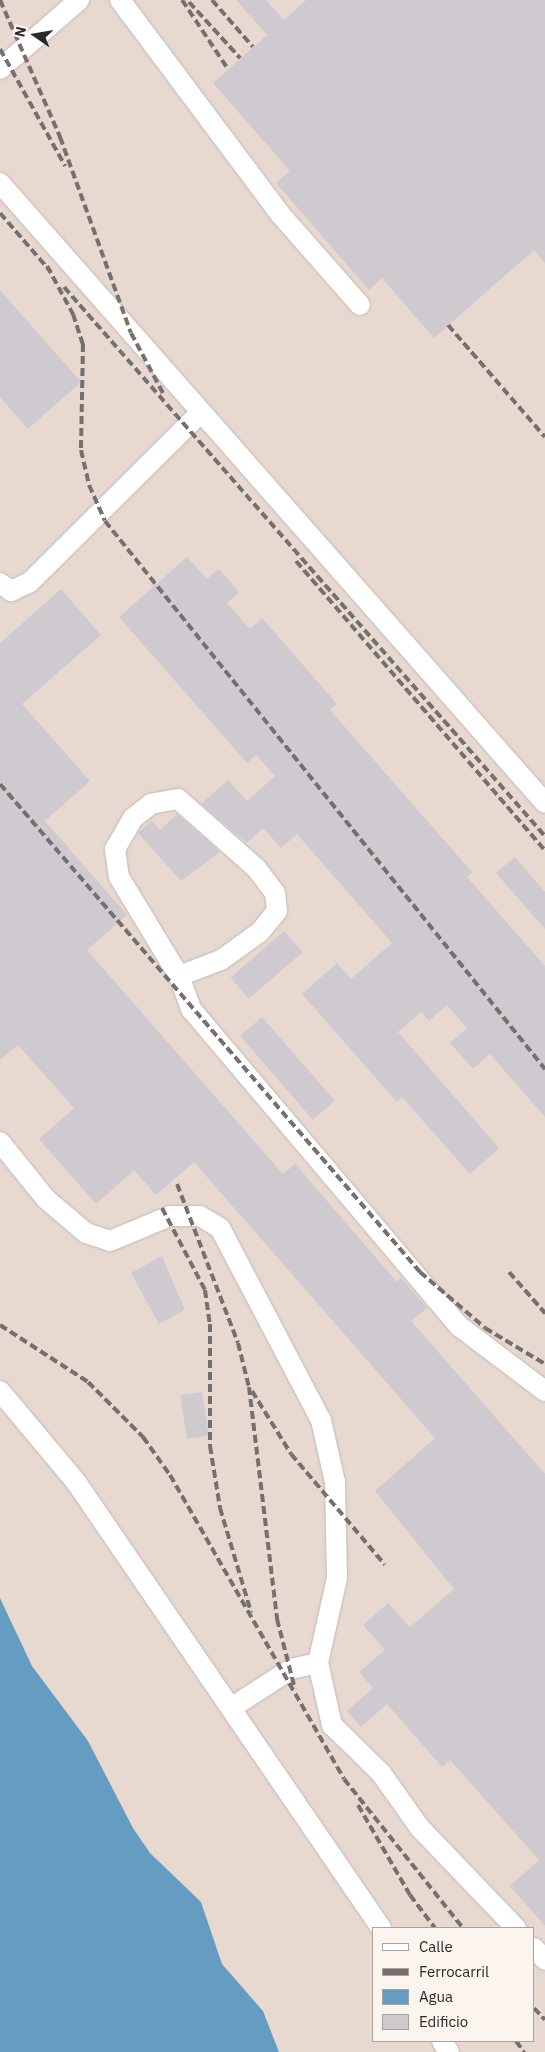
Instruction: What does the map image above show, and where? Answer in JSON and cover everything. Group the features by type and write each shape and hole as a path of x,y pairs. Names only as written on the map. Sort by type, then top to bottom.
{"lane":[{"path":"0,69 79,0"},
{"path":"120,0 280,214 360,305"},
{"path":"0,183 545,803"},
{"path":"0,583 11,591 30,582 201,412"},
{"path":"179,976 221,960 260,932 278,911 275,894 256,868 178,799 151,804 133,818 115,849 118,877 179,976 191,1009 214,1042 459,1326 545,1391"},
{"path":"0,1142 46,1199 86,1233 110,1241 170,1216 200,1216 220,1228 323,1429 335,1482 337,1578 318,1663 332,1726 381,1773 420,1828 515,1927"},
{"path":"0,1392 76,1482 380,1927"},
{"path":"231,1708 291,1669 318,1663"},
{"path":"535,1949 545,1960"}],"shaded area":[{"path":"0,0 545,0 545,2052 279,2052 263,2011 222,1964 201,1902 150,1853 32,1666 0,1598"}],"water":[{"path":"0,1598 32,1666 88,1741 133,1828 150,1853 201,1902 222,1964 263,2011 279,2052 0,2052"}],"building":[{"path":"236,0 266,0 284,20 306,0 545,0 545,263 534,250 434,338 382,278 369,290 276,183 290,171 213,83 267,35"},
{"path":"0,290 81,382 28,429 0,397"},
{"path":"187,557 207,579 219,569 239,592 227,603 250,629 262,618 337,704 330,710 472,872 467,877 545,966 545,1117 490,1054 473,1069 450,1043 467,1028 447,1005 429,1021 421,1012 398,1032 499,1148 470,1174 402,1097 397,1102 302,994 337,963 351,979 392,943 297,834 281,848 263,828 247,843 201,804 228,780 247,801 275,776 256,755 247,763 119,617"},
{"path":"61,589 101,635 22,704 90,781 45,821 127,915 87,950 283,1174 295,1164 397,1282 401,1278 427,1308 411,1321 545,1474 545,1926 510,1886 539,1860 450,1760 442,1767 387,1704 361,1727 347,1711 373,1688 359,1672 385,1650 363,1625 388,1603 410,1627 454,1589 375,1491 435,1438 194,1162 156,1195 134,1170 96,1204 39,1139 74,1108 18,1045 0,1060 0,643"},
{"path":"177,814 220,852 181,881 138,833 152,821 160,830"},
{"path":"515,857 545,892 545,929 496,873"},
{"path":"284,931 302,952 249,999 230,978"},
{"path":"262,1017 335,1101 313,1120 240,1036"},
{"path":"162,1256 185,1310 159,1324 131,1273"},
{"path":"202,1392 209,1435 187,1439 180,1395"}],"railway":[{"path":"0,0 60,137 131,333 164,395"},
{"path":"182,0 228,69"},
{"path":"212,0 253,47"},
{"path":"189,2 240,58"},
{"path":"0,49 65,166"},
{"path":"0,213 51,272"},
{"path":"47,266 73,314 83,344 81,450 89,485 105,521 545,1069"},
{"path":"64,287 545,836"},
{"path":"448,325 545,437"},
{"path":"296,561 545,851"},
{"path":"0,784 420,1272 485,1328 545,1364"},
{"path":"177,1184 238,1343 249,1387 277,1619 295,1689"},
{"path":"162,1208 205,1290 210,1324 210,1446 220,1508 251,1612"},
{"path":"509,1272 545,1313"},
{"path":"0,1325 88,1382 143,1437 170,1475 344,1779 462,1927"},
{"path":"252,1391 291,1454 385,1565"},
{"path":"358,1805 410,1895 434,1927"},
{"path":"535,2009 545,2020"},
{"path":"517,2042 524,2052"}]}
